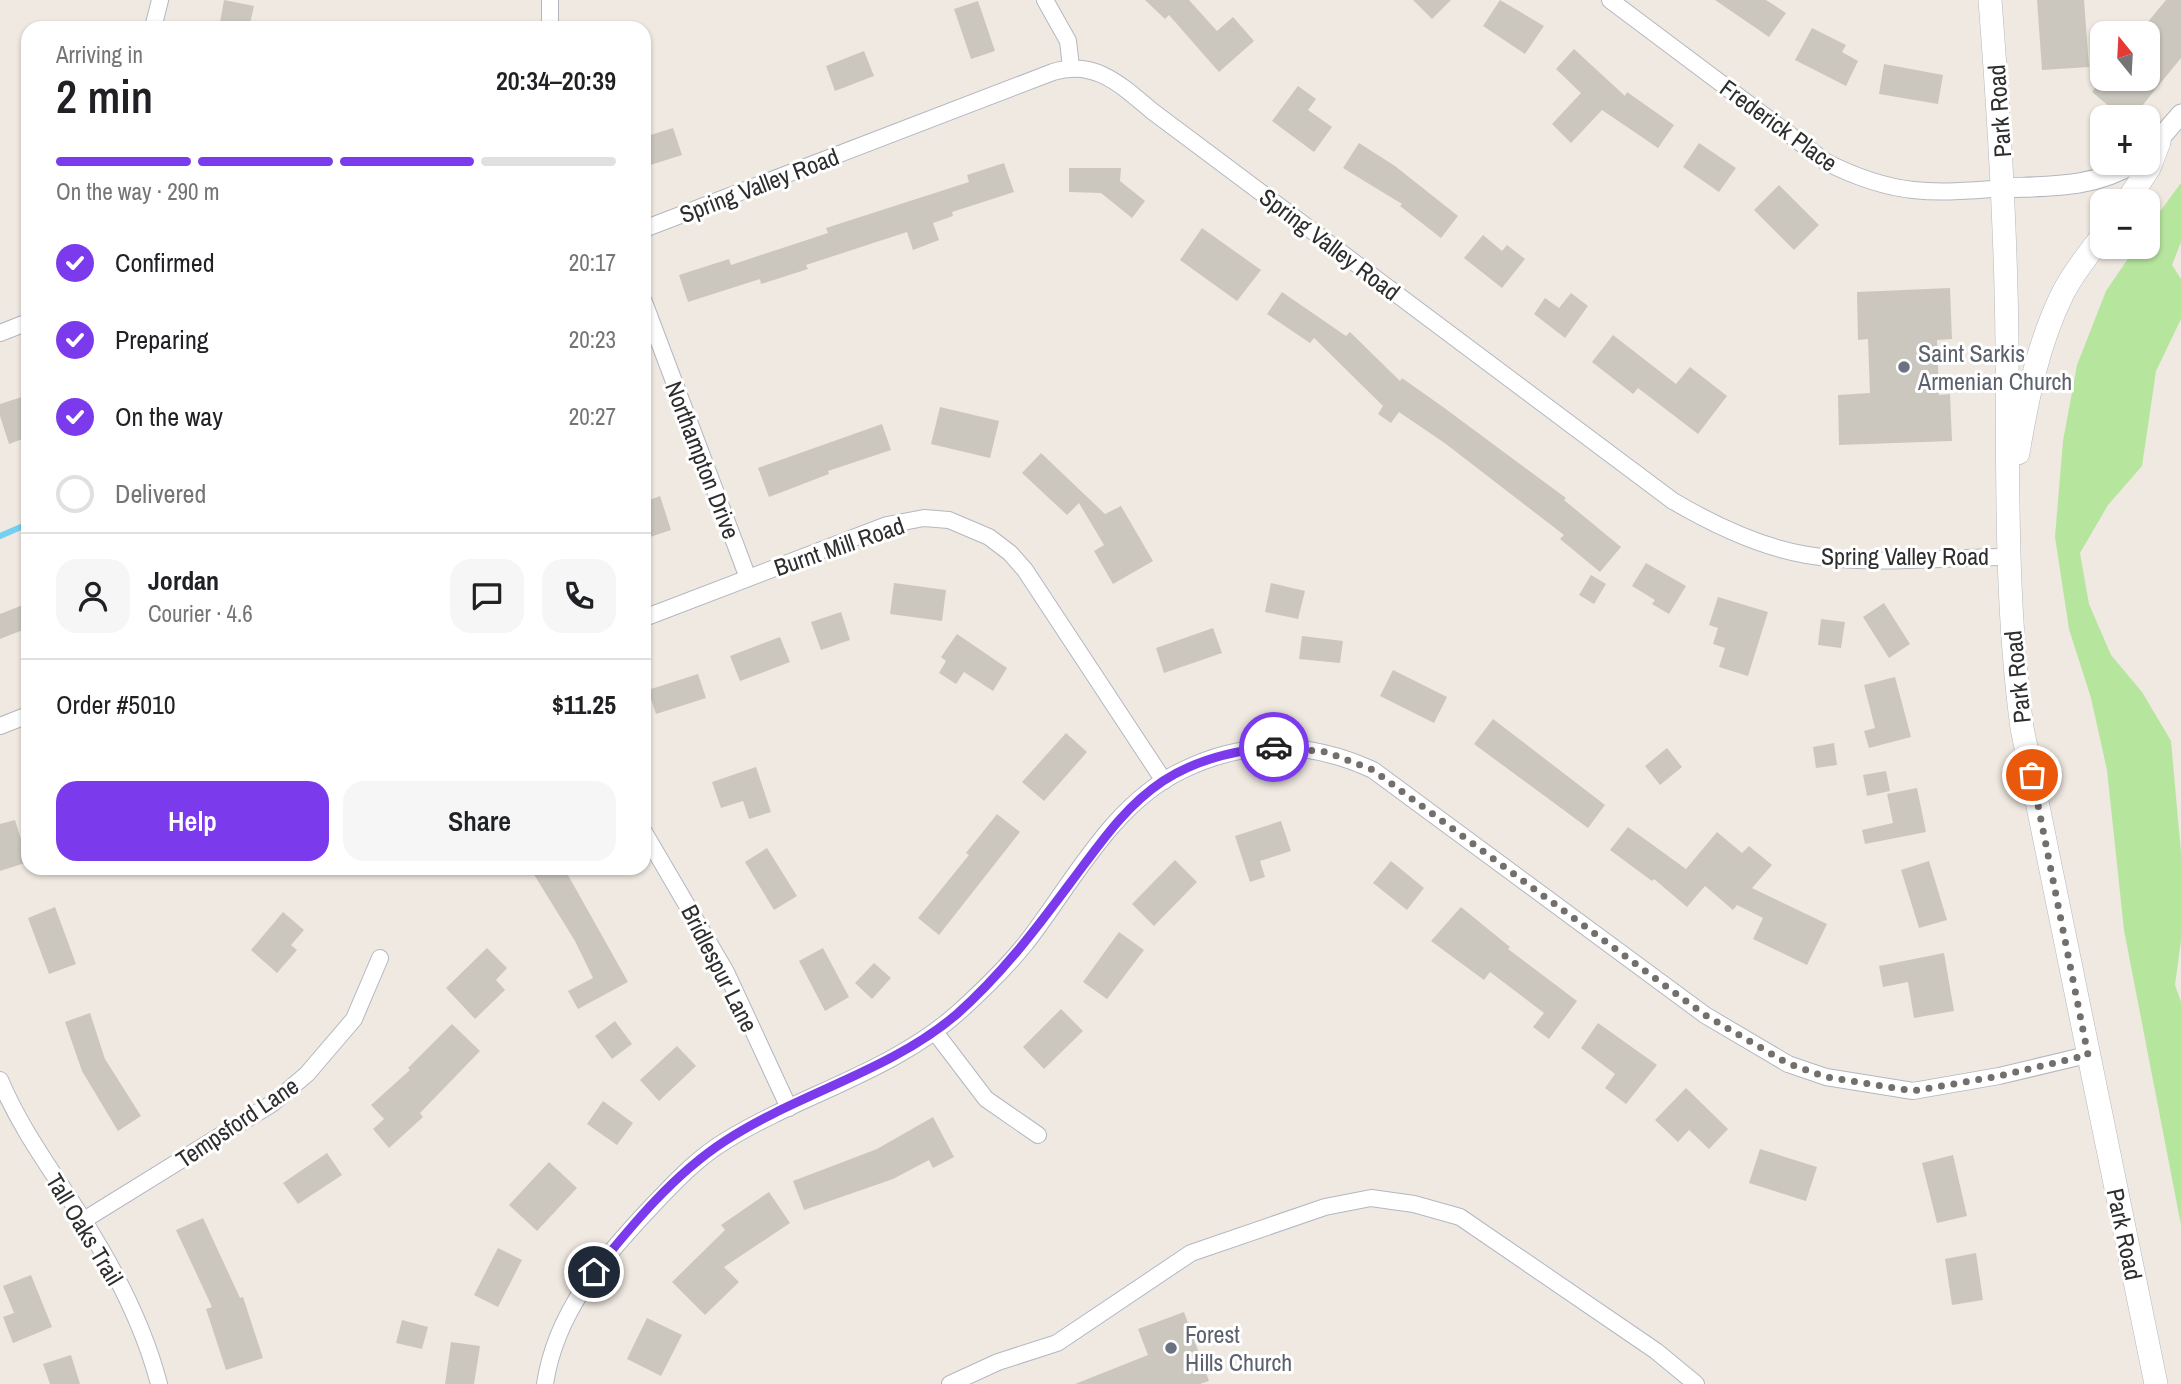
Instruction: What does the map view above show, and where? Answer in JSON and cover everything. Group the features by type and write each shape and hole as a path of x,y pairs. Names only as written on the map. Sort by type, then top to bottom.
{"main road":[{"name":"Park Road","path":"1990,0 2004,188 2007,556 2014,669 2022,728 2156,1384"},
{"path":"2007,515 2026,407 2048,330 2071,279 2090,253"}],"street":[{"path":"155,21 160,0"},
{"path":"550,0 550,21"},
{"path":"1045,0 1068,41 1070,67"},
{"name":"Frederick Place","path":"1610,0 1826,162 1854,177 1922,193 2075,185 2109,175"},
{"name":"Spring Valley Road","path":"651,226 1070,67 1091,69 1113,78 1152,111 1640,476 1704,519 1744,537 1807,555 1847,559 2007,556"},
{"path":"2160,140 2181,114"},
{"name":"Northampton Drive","path":"651,321 748,578"},
{"path":"0,333 21,325"},
{"name":"Burnt Mill Road","path":"651,615 887,525 911,519 949,520 978,531 1010,553 1025,570 1164,780"},
{"path":"0,726 21,718"},
{"path":"545,1384 548,1365 562,1324 594,1272 615,1245 694,1164 725,1140 869,1069 935,1032 992,981 1025,944 1118,819 1164,780 1215,757 1244,750 1279,746 1311,748 1342,756 1373,770 1705,1015 1759,1049 1826,1077 1913,1091 1999,1076 2088,1055"},
{"name":"Bridlespur Lane","path":"651,844 726,972 789,1108"},
{"name":"Tempsford Lane","path":"84,1220 272,1103 307,1074 354,1019 380,958"},
{"path":"935,1032 986,1099 1038,1135"},
{"name":"Tall Oaks Trail","path":"0,1080 16,1119 84,1220 108,1261 135,1317 159,1384"},
{"path":"0,1127 16,1119"},
{"path":"950,1384 998,1362 1057,1343 1191,1253 1325,1207 1371,1198 1414,1204 1460,1217 1656,1351 1696,1384"}],"green space":[{"path":"2181,183 2181,242 2172,265 2181,279 2181,319 2156,371 2142,466 2108,505 2080,553 2089,604 2111,655 2142,692 2171,741 2181,853 2181,940 2175,985 2181,1002 2181,1225 2124,930 2107,770 2091,698 2069,629 2055,537 2063,441 2077,365 2106,291 2128,259 2160,259 2160,211"}],"building":[{"path":"224,0 254,6 251,21 220,21"},
{"path":"1145,0 1189,0 1217,31 1233,17 1254,41 1219,72 1169,15 1165,19"},
{"path":"1413,0 1451,0 1432,19"},
{"path":"1500,0 1544,26 1525,54 1483,26"},
{"path":"1715,0 1766,0 1786,13 1769,37"},
{"path":"2037,0 2084,0 2089,67 2042,70"},
{"path":"2166,0 2181,0 2181,58 2160,84 2160,21 2149,21"},
{"path":"978,1 995,51 971,59 954,9"},
{"path":"1812,28 1846,45 1842,52 1858,61 1846,86 1795,60"},
{"path":"1574,49 1625,96 1627,92 1674,125 1658,148 1602,110 1571,143 1552,124 1581,93 1556,69"},
{"path":"864,51 874,76 835,91 826,66"},
{"path":"1884,64 1943,75 1938,104 1879,94"},
{"path":"1298,86 1316,99 1308,110 1332,127 1314,152 1272,121"},
{"path":"2154,91 2143,105 2108,105 2092,92"},
{"path":"673,128 682,155 651,165 651,135"},
{"path":"1359,143 1395,166 1458,216 1441,238 1400,206 1402,204 1343,168"},
{"path":"1699,143 1736,168 1719,192 1683,167"},
{"path":"1004,163 1014,192 952,212 953,216 933,223 939,240 913,250 907,232 806,265 808,269 761,284 760,279 688,302 679,275 729,259 731,265 828,233 826,228 969,182 967,175"},
{"path":"1069,168 1121,168 1120,181 1145,201 1132,218 1101,193 1069,192"},
{"path":"1779,185 1819,225 1794,250 1754,210"},
{"path":"1202,228 1261,270 1237,301 1180,260"},
{"path":"1483,235 1502,251 1507,245 1525,259 1502,288 1464,258"},
{"name":"Saint Sarkis Armenian Church","path":"1950,288 1952,339 1937,340 1939,395 1950,394 1952,441 1839,445 1838,395 1870,393 1868,339 1858,340 1857,292"},
{"path":"1282,292 1346,336 1350,332 1400,381 1402,378 1566,498 1564,500 1621,547 1600,572 1560,539 1564,535 1446,444 1399,412 1391,423 1378,414 1383,406 1314,338 1310,343 1267,314"},
{"path":"1571,293 1588,306 1565,338 1534,314 1545,298 1559,308"},
{"path":"1613,335 1676,384 1690,367 1727,396 1698,434 1638,388 1633,394 1592,362"},
{"path":"21,397 21,440 9,444 0,416 0,404"},
{"path":"940,407 999,421 990,458 931,444"},
{"path":"882,424 891,450 828,471 829,474 769,497 758,468"},
{"path":"1041,453 1105,514 1121,506 1153,561 1113,584 1094,551 1104,545 1079,503 1067,515 1022,473"},
{"path":"660,496 671,530 651,537 651,499"},
{"path":"1646,563 1686,586 1669,614 1652,604 1655,600 1632,586"},
{"path":"1591,575 1606,584 1594,604 1579,595"},
{"path":"894,583 946,590 942,621 890,614"},
{"path":"1271,583 1305,591 1298,619 1265,612"},
{"path":"1718,597 1768,612 1748,676 1719,667 1725,648 1713,644 1718,628 1709,625"},
{"path":"1884,603 1910,644 1889,658 1863,617"},
{"path":"21,606 21,631 0,639 0,614"},
{"path":"841,612 850,640 821,650 811,622"},
{"path":"1821,619 1845,622 1841,648 1818,645"},
{"path":"1213,628 1222,653 1164,673 1156,648"},
{"path":"957,634 1007,668 993,691 964,672 956,684 939,673 946,661 941,657"},
{"path":"1302,636 1343,641 1340,663 1299,659"},
{"path":"780,637 790,662 740,681 730,656"},
{"path":"1393,670 1447,697 1434,723 1380,696"},
{"path":"698,674 706,698 656,714 651,689"},
{"path":"1895,677 1911,737 1869,748 1864,731 1875,728 1864,685"},
{"path":"1493,719 1605,805 1588,828 1474,744"},
{"path":"1066,733 1087,752 1044,801 1022,782"},
{"path":"1834,743 1837,765 1816,768 1813,747"},
{"path":"1667,748 1682,767 1660,785 1645,766"},
{"path":"756,767 771,812 749,819 743,801 721,808 712,782"},
{"path":"1886,771 1890,791 1867,796 1863,775"},
{"path":"1917,788 1926,832 1865,844 1862,830 1893,823 1887,794"},
{"path":"997,814 1020,832 939,935 918,918 969,855 966,853"},
{"path":"15,820 21,839 21,864 0,871 0,824"},
{"path":"1281,821 1291,851 1260,861 1265,877 1250,882 1235,836"},
{"path":"1628,827 1686,869 1717,832 1742,853 1749,846 1772,865 1752,888 1827,924 1807,965 1753,939 1763,918 1737,905 1733,910 1705,886 1687,907 1654,879 1652,881 1610,850"},
{"path":"767,848 797,896 774,910 745,862"},
{"path":"1175,860 1197,882 1154,926 1132,904"},
{"path":"1391,861 1424,888 1407,910 1373,883"},
{"path":"1929,861 1947,920 1919,928 1901,870"},
{"path":"534,875 568,875 628,982 578,1009 568,991 593,978 575,941"},
{"path":"55,907 76,964 49,974 28,918"},
{"path":"1461,907 1510,947 1508,949 1577,1001 1549,1039 1533,1027 1544,1013 1490,972 1484,980 1431,941"},
{"path":"283,912 304,930 291,945 297,950 277,973 251,950"},
{"path":"1119,932 1144,950 1107,999 1083,982"},
{"path":"487,948 507,968 496,980 505,990 475,1019 446,988"},
{"path":"823,948 849,997 825,1011 799,961"},
{"path":"1944,953 1954,1011 1914,1018 1908,982 1883,987 1879,966"},
{"path":"874,963 891,978 872,999 855,983"},
{"path":"1061,1009 1083,1031 1044,1069 1023,1047"},
{"path":"90,1013 105,1059 141,1116 118,1131 82,1071 65,1022"},
{"path":"615,1021 632,1044 612,1059 595,1036"},
{"path":"1598,1023 1657,1065 1626,1104 1605,1088 1615,1074 1581,1048"},
{"path":"452,1024 480,1051 420,1113 423,1117 389,1148 373,1129 384,1119 371,1105 410,1070 408,1068"},
{"path":"677,1046 696,1066 659,1101 640,1080"},
{"path":"1686,1088 1728,1129 1709,1149 1689,1130 1678,1142 1655,1120"},
{"path":"603,1101 633,1123 617,1145 587,1124"},
{"path":"933,1117 954,1157 933,1168 929,1160 893,1179 804,1210 793,1181 877,1149"},
{"path":"1760,1149 1817,1167 1806,1201 1749,1183"},
{"path":"327,1153 342,1175 298,1204 283,1183"},
{"path":"1953,1155 1967,1216 1937,1223 1922,1163"},
{"path":"549,1162 577,1188 537,1231 509,1205"},
{"path":"769,1192 790,1223 724,1267 739,1282 705,1315 672,1282 725,1230 721,1225"},
{"path":"203,1218 240,1298 243,1297 263,1358 226,1370 206,1309 212,1307 176,1230"},
{"path":"498,1248 522,1260 498,1307 474,1295"},
{"path":"1976,1253 1983,1300 1952,1305 1945,1259"},
{"path":"31,1275 52,1327 13,1343 3,1317 14,1313 3,1286"},
{"name":"Forest Hills Church","path":"1184,1312 1209,1381 1200,1384 1075,1384 1148,1355 1138,1329"},
{"path":"647,1318 682,1335 661,1376 627,1359"},
{"path":"402,1320 428,1327 422,1349 396,1343"},
{"path":"451,1342 480,1346 474,1384 445,1384"},
{"path":"71,1355 80,1384 50,1384 43,1364"}],"waterway":[{"path":"0,536 21,527"}],"way so far":[{"path":"1274,747 1311,748 1342,756 1373,770 1705,1015 1759,1049 1787,1063 1826,1077 1913,1091 1999,1076 2088,1055 2032,775"}],"place":[{"name":"Saint Sarkis Armenian Church","path":"1904,367"},
{"name":"Forest Hills Church","path":"1171,1348"}],"route":[{"path":"594,1272 615,1245 680,1177 725,1140 869,1069 935,1032 957,1014 992,981 1025,944 1118,819 1144,795 1180,771 1215,757 1274,747"}]}
